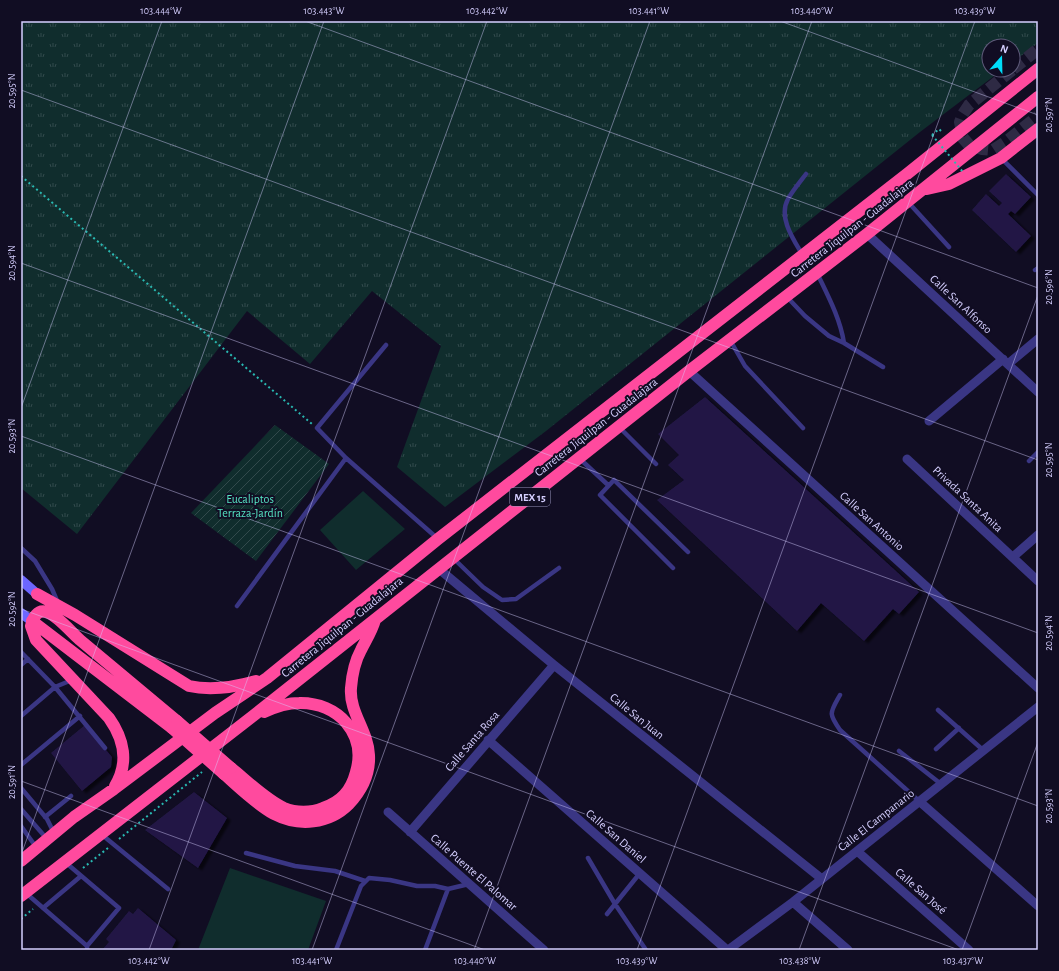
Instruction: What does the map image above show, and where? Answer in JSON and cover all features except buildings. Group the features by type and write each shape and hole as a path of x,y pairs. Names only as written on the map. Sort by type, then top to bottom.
{"highway":[{"name":"Carretera Jiquilpan - Guadalajara","path":"21,861 74,817 114,789 215,713 267,678 438,539 907,174 1038,69"},
{"name":"Carretera Jiquilpan - Guadalajara","path":"23,895 253,716 689,371 787,297 922,191 1038,97"},
{"path":"922,191 949,184 1001,158 1038,129"},
{"path":"37,594 59,604 189,686 208,689 246,684 267,678"},
{"path":"37,594 75,635"},
{"path":"114,789 124,766 124,752 121,739 109,718 36,640 32,630 32,621 36,614 40,612 48,613 60,621 227,771 267,810 281,817 296,821 311,822 327,818 341,810 352,800 365,780 368,772 369,758 366,740 354,712 350,690 358,656 376,619"},
{"path":"32,621 174,724"},
{"path":"227,771 283,807 299,811 314,811 334,804 345,795 353,783 359,760 357,742 350,727 332,711 313,704 299,703 284,704 253,716"}],"street":[{"name":"Calle San Alfonso","path":"867,234 1038,392"},
{"path":"928,421 1005,362 1038,340"},
{"name":"Calle San Antonio","path":"689,371 1038,688"},
{"name":"Privada Santa Anita","path":"907,459 1038,581"},
{"path":"1013,558 1038,535"},
{"name":"Calle San Juan","path":"439,569 554,665 822,879"},
{"path":"21,580 37,594"},
{"path":"21,613 32,621"},
{"name":"Calle Santa Rosa","path":"410,832 554,665"},
{"name":"Calle El Campanario","path":"728,950 793,902 1038,707"},
{"name":"Calle San Daniel","path":"488,740 728,950"},
{"path":"920,801 1038,906"},
{"name":"Calle Puente El Palomar","path":"388,812 544,950"},
{"name":"Calle San José","path":"857,851 969,950"},
{"path":"793,902 848,950"}],"lane":[{"path":"1001,158 1038,194"},
{"path":"803,255 794,241 784,216 787,200 806,174"},
{"path":"908,202 949,247"},
{"path":"817,273 835,310 843,332 844,343"},
{"path":"787,297 805,316 829,336 844,343 883,367"},
{"path":"730,340 745,366 803,428"},
{"path":"386,345 317,428 346,458 438,539"},
{"path":"619,427 656,464"},
{"path":"1029,462 1038,452"},
{"path":"237,606 346,458"},
{"path":"579,458 608,485"},
{"path":"673,568 600,495 608,485 614,480 688,552"},
{"path":"21,548 35,561 59,604"},
{"path":"453,558 483,587 502,600 516,599 559,568"},
{"path":"21,652 55,687 105,748"},
{"path":"21,665 28,659"},
{"path":"21,716 55,687 73,679"},
{"path":"840,695 832,710 832,718 840,730 920,801"},
{"path":"938,710 983,750"},
{"path":"21,765 80,716"},
{"path":"936,749 959,728"},
{"path":"899,751 941,784"},
{"path":"21,788 45,817 51,836"},
{"path":"45,817 71,796"},
{"path":"21,809 51,836"},
{"path":"21,826 36,847"},
{"path":"101,834 168,890"},
{"path":"246,853 295,866 335,871 365,881"},
{"path":"588,858 615,904 646,950"},
{"path":"23,895 43,908 87,948 119,908 65,862"},
{"path":"607,914 640,873"},
{"path":"43,908 81,876"},
{"path":"336,950 361,886 368,878 417,886 435,886 448,889 469,884"},
{"path":"425,950 448,889"}],"path":[{"path":"932,135 964,172"},
{"path":"21,176 317,428"}],"green space":[{"path":"21,21 1038,21 1038,43 1021,56 1021,38 981,38 981,78 991,78 920,132 546,431 445,507 397,467 441,346 372,291 310,364 247,311 77,534 21,488"},
{"name":"Eucaliptos Terraza-Jardín","path":"275,425 329,464 256,561 191,513"},
{"path":"363,491 405,529 356,570 320,530"},
{"path":"230,868 326,901 308,950 198,950"}],"tunnel":[{"path":"1021,63 1038,49"},
{"path":"1002,78 969,105 963,114 960,122 963,138 969,145 982,149 993,150 1007,141 1038,116"}]}
